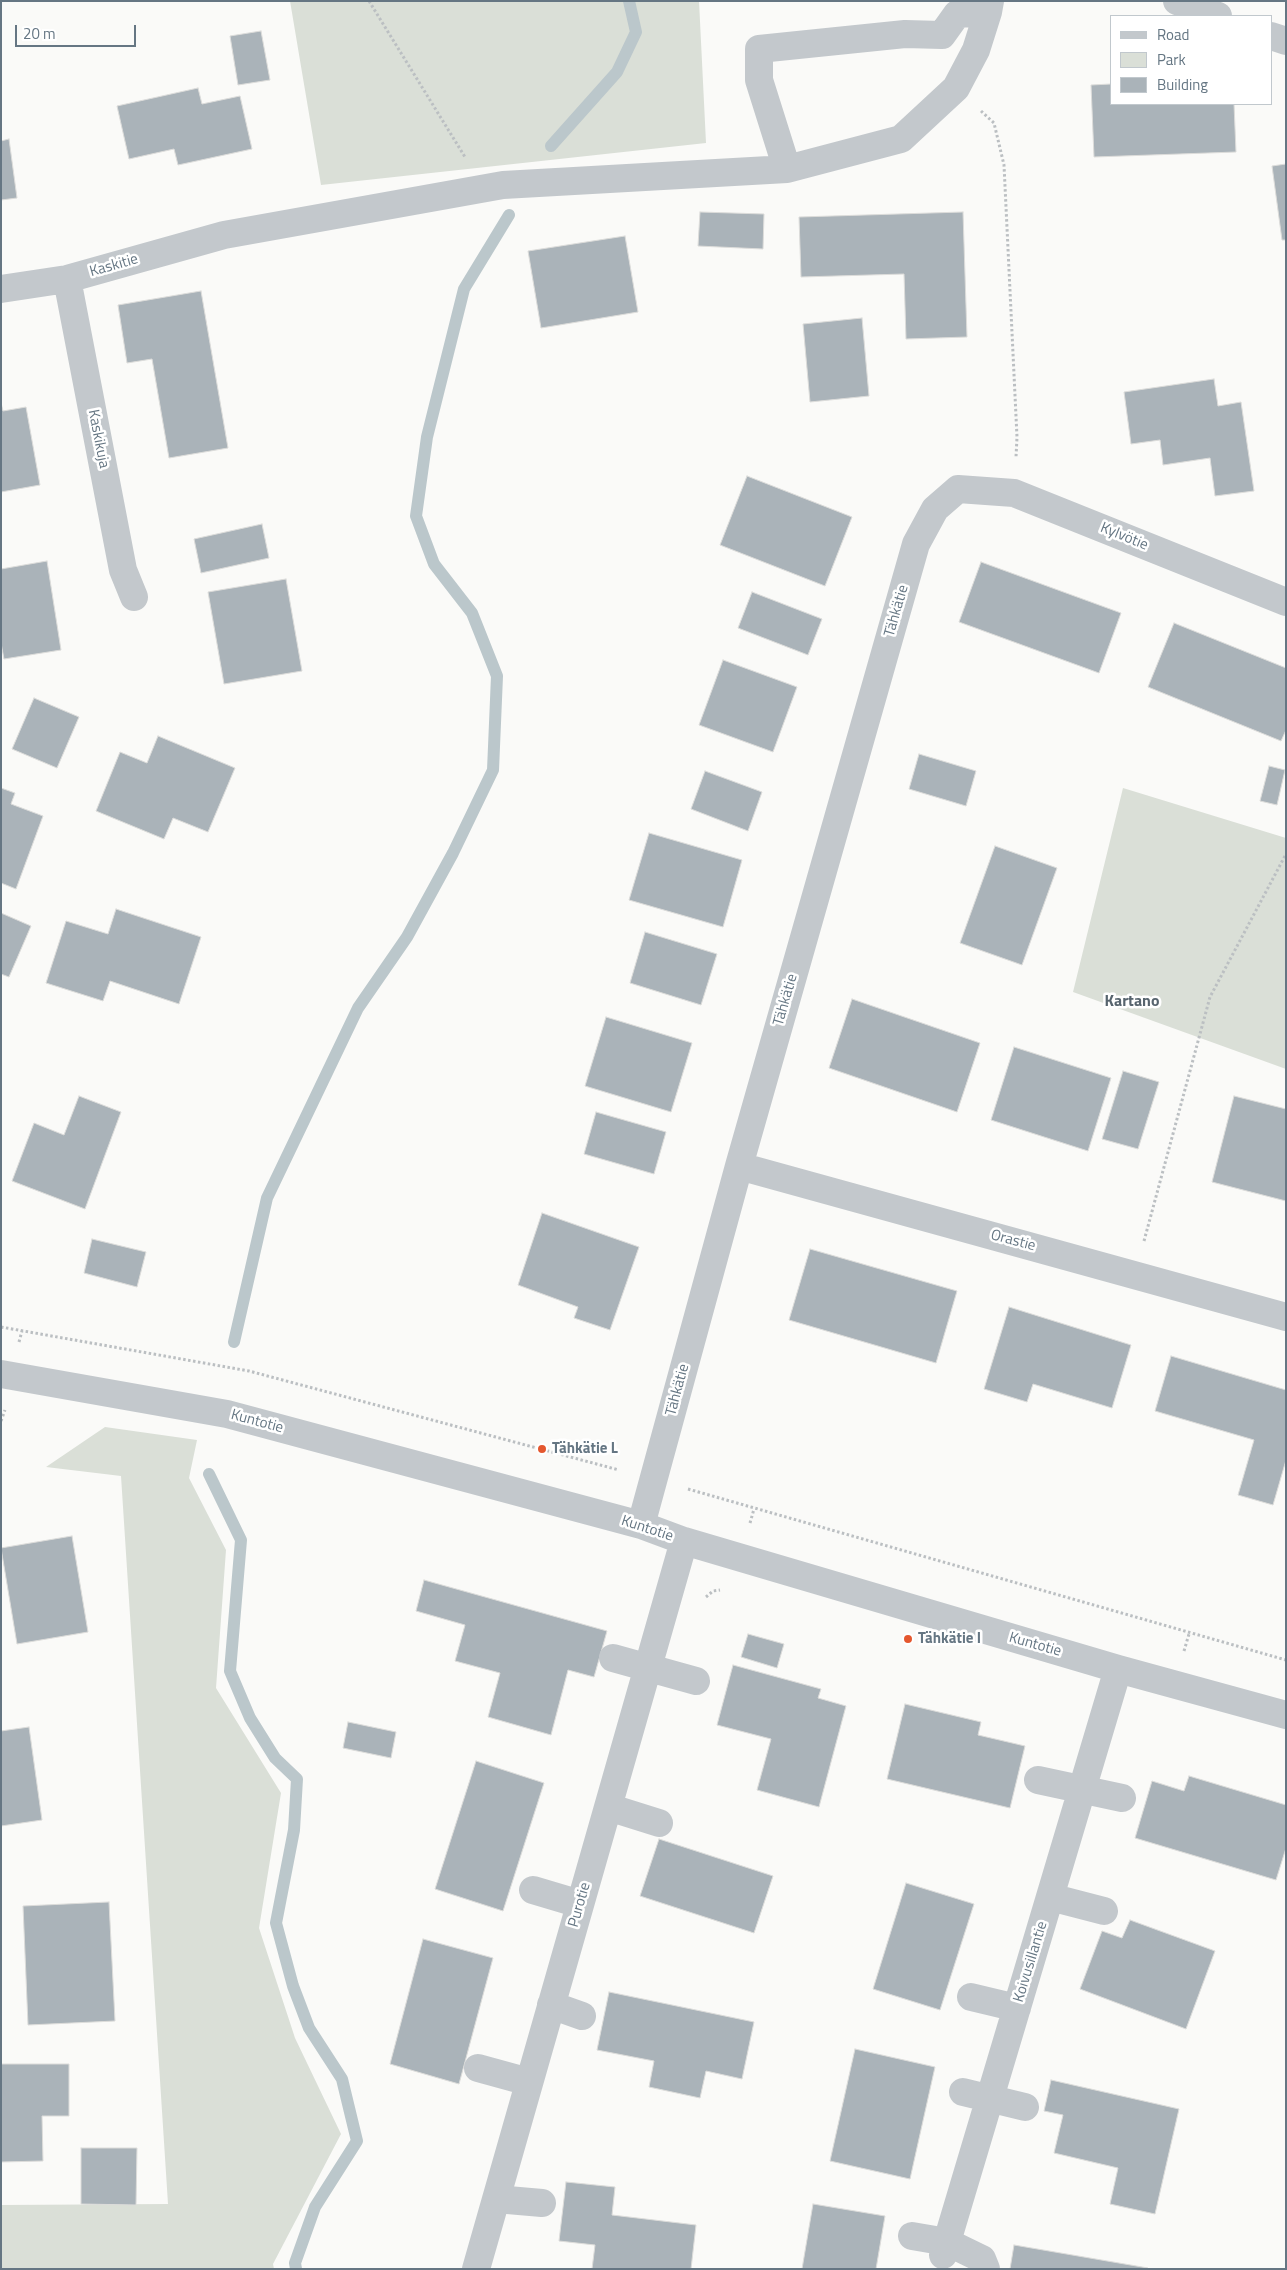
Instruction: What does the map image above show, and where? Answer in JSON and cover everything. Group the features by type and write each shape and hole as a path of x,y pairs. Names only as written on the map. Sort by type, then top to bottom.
{"street":[{"path":"1177,1 1215,15"},
{"name":"Kaskitie","path":"1,289 67,279 224,235 503,185 787,169 901,139 956,88 976,50 989,7"},
{"path":"787,169 759,80 759,49 904,34 942,35 957,14 989,7"},
{"path":"1272,36 1286,41"},
{"name":"Kaskikuja","path":"67,279 123,570 134,597"},
{"name":"Kylvötie","path":"958,489 1014,493 1286,602"},
{"name":"Tähkätie","path":"641,1525 739,1166 916,544 935,509 958,489"},
{"name":"Orastie","path":"739,1166 1286,1317"},
{"name":"Kuntotie","path":"1,1374 227,1414 641,1525 684,1541 1118,1669 1286,1714"},
{"name":"Purotie","path":"476,2269 684,1541"},
{"path":"613,1658 648,1666 696,1681"},
{"name":"Koivusillantie","path":"945,2249 1118,1669"},
{"path":"1038,1780 1122,1798"},
{"path":"608,1807 659,1823"},
{"path":"533,1890 580,1904"},
{"path":"1050,1897 1104,1911"},
{"path":"971,1997 1017,2008"},
{"path":"551,2005 582,2016"},
{"path":"478,2068 529,2082"},
{"path":"963,2092 1025,2107"},
{"path":"496,2199 542,2203"},
{"path":"912,2236 945,2249 982,2259 986,2269"}],"path":[{"path":"369,1 485,189"},
{"path":"956,88 994,123 1004,165 1017,437 1014,493"},
{"path":"1134,1275 1210,997 1286,854"}],"green space":[{"path":"290,1 699,1 706,143 321,185"},
{"path":"1123,788 1286,838 1286,1069 1073,992"},
{"path":"105,1427 197,1440 189,1478 226,1550 216,1688 281,1793 259,1928 295,2038 341,2134 273,2264 274,2269 1,2269 1,2205 168,2204 121,1476 46,1467"}],"building":[{"path":"261,31 270,80 238,85 230,36"},
{"path":"1110,84 1110,105 1234,105 1236,152 1094,157 1091,85"},
{"path":"198,88 202,104 240,96 252,149 178,165 174,149 129,159 117,106"},
{"path":"9,139 17,198 1,200 1,141"},
{"path":"1286,164 1286,240 1282,240 1272,166"},
{"path":"700,212 764,214 763,249 698,246"},
{"path":"963,212 967,337 906,339 904,274 801,277 799,217"},
{"path":"625,236 638,312 541,328 528,251"},
{"path":"201,291 228,448 169,458 152,359 127,363 118,305"},
{"path":"862,318 869,396 810,402 803,324"},
{"path":"1214,379 1218,406 1241,402 1254,491 1215,496 1210,458 1163,465 1160,440 1131,444 1124,392"},
{"path":"1,403 3,411 26,407 40,485 1,492"},
{"path":"747,476 852,517 825,586 720,545"},
{"path":"262,524 269,558 201,573 194,539"},
{"path":"47,561 61,650 4,659 1,643 1,569"},
{"path":"981,562 1121,613 1099,673 959,622"},
{"path":"286,579 302,671 224,684 208,592"},
{"path":"752,592 822,619 808,655 738,628"},
{"path":"1174,623 1286,668 1286,730 1281,741 1148,687"},
{"path":"723,660 797,687 773,752 699,725"},
{"path":"34,698 79,717 57,768 12,749"},
{"path":"158,736 235,768 208,832 173,818 164,839 96,811 120,752 147,763"},
{"path":"919,754 976,771 966,806 909,789"},
{"path":"1269,766 1285,770 1277,805 1260,801"},
{"path":"705,771 762,792 748,831 691,809"},
{"path":"1,788 15,793 11,804 43,816 16,889 1,883"},
{"path":"649,833 742,860 723,927 629,900"},
{"path":"995,846 1057,868 1022,965 960,943"},
{"path":"116,909 201,937 179,1004 110,981 103,1001 46,983 66,921 108,934"},
{"path":"1,913 31,926 9,977 1,974"},
{"path":"645,932 717,954 701,1005 630,983"},
{"path":"852,999 980,1043 957,1112 829,1068"},
{"path":"606,1017 692,1043 671,1112 585,1086"},
{"path":"1014,1047 1111,1078 1088,1151 991,1120"},
{"path":"1123,1071 1159,1082 1138,1149 1102,1139"},
{"path":"79,1096 121,1112 85,1209 12,1181 34,1123 64,1135"},
{"path":"1234,1096 1286,1109 1286,1201 1212,1182"},
{"path":"596,1112 666,1132 654,1174 584,1154"},
{"path":"542,1213 639,1247 610,1330 574,1318 578,1307 518,1285"},
{"path":"92,1239 146,1252 137,1287 84,1273"},
{"path":"810,1249 957,1291 936,1363 789,1320"},
{"path":"1009,1307 1131,1345 1112,1408 1033,1384 1027,1402 984,1389"},
{"path":"1171,1356 1286,1390 1286,1460 1273,1505 1238,1495 1254,1440 1155,1411"},
{"path":"72,1536 88,1632 17,1644 1,1548"},
{"path":"424,1580 607,1631 594,1677 568,1670 551,1735 488,1717 500,1673 455,1661 465,1625 416,1611"},
{"path":"748,1634 784,1644 777,1668 741,1657"},
{"path":"733,1665 821,1689 818,1698 846,1706 819,1807 757,1790 771,1739 717,1725"},
{"path":"905,1704 981,1722 978,1735 1025,1746 1010,1808 887,1779"},
{"path":"348,1722 396,1732 391,1758 343,1748"},
{"path":"29,1727 42,1820 1,1826 1,1731"},
{"path":"476,1761 544,1783 503,1911 435,1889"},
{"path":"1189,1776 1286,1805 1286,1848 1276,1880 1135,1838 1152,1781 1184,1791"},
{"path":"659,1839 773,1876 754,1933 640,1896"},
{"path":"906,1883 974,1904 940,2010 873,1989"},
{"path":"109,1902 115,2021 28,2025 23,1906"},
{"path":"1130,1920 1215,1951 1186,2029 1080,1989 1102,1931 1122,1938"},
{"path":"423,1939 493,1958 459,2084 390,2064"},
{"path":"609,1992 754,2022 742,2079 706,2071 700,2098 649,2087 654,2061 597,2050"},
{"path":"855,2049 935,2067 910,2179 830,2161"},
{"path":"1,2064 69,2064 69,2116 42,2116 43,2161 1,2162"},
{"path":"1051,2080 1179,2109 1155,2214 1110,2204 1118,2168 1054,2153 1063,2115 1044,2111"},
{"path":"81,2148 137,2148 136,2205 81,2204"},
{"path":"566,2182 615,2187 612,2215 696,2225 691,2269 592,2269 595,2245 559,2241"},
{"path":"813,2204 885,2216 876,2269 802,2269"},
{"path":"1014,2245 1148,2268 1148,2269 1010,2269"}],"waterway":[{"path":"551,146 617,72 636,32 629,1"},
{"path":"234,1342 267,1198 358,1008 407,937 453,853 493,770 497,676 472,613 434,564 416,516 427,437 464,289 509,215"},
{"path":"209,1474 241,1540 230,1671 250,1718 275,1758 297,1779 294,1830 276,1923 293,1986 309,2028 342,2079 357,2141 315,2207 295,2263 296,2269"}],"place":[{"name":"Tähkätie L","path":"542,1449"},
{"name":"Tähkätie I","path":"908,1639"}],"district":[{"name":"Kartano","path":"1132,1002"}]}
